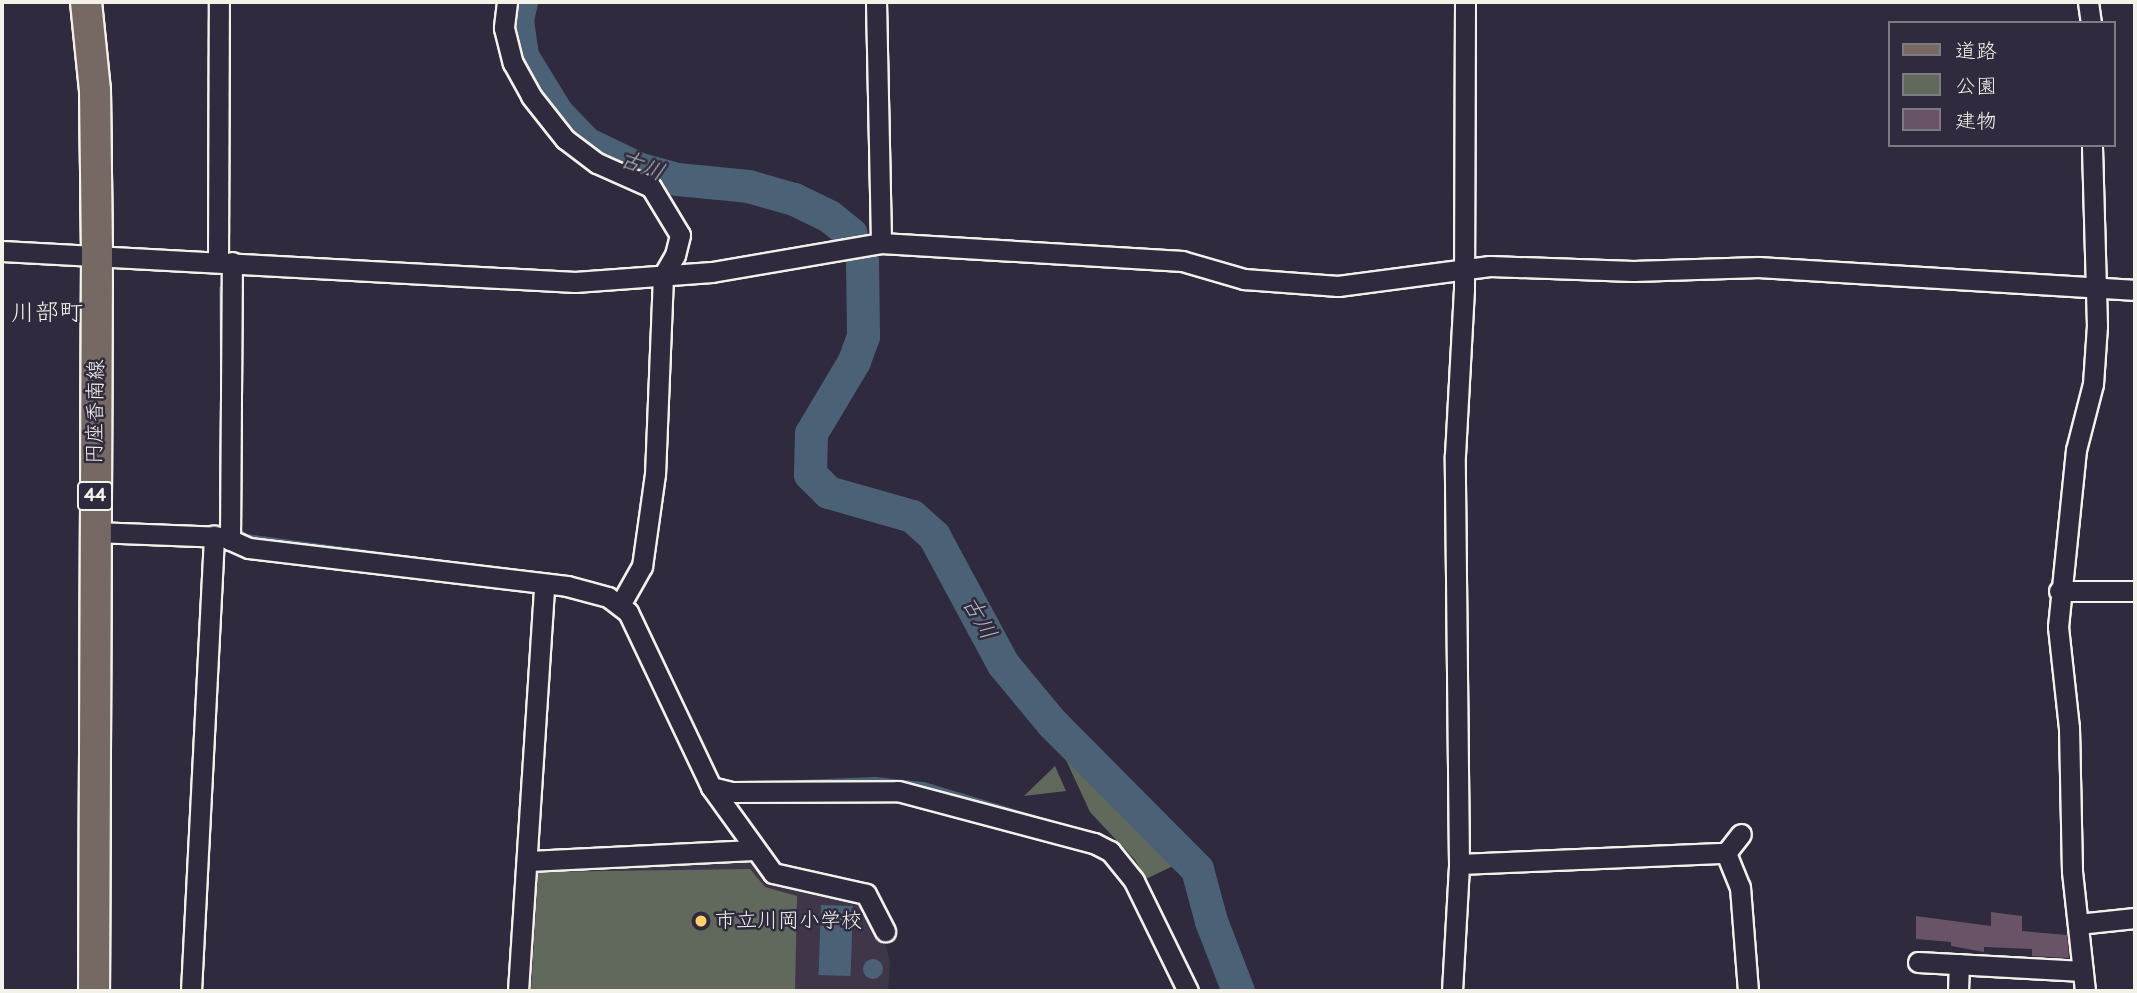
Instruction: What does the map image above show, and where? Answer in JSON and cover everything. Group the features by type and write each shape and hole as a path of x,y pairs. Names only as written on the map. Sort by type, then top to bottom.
{"main road":[{"name":"円座香南線","path":"86,2 95,90 97,254 94,991"}],"street":[{"path":"191,991 222,538 225,262 219,2"},
{"path":"506,2 504,28 513,63 531,96 565,139 597,163 651,187 672,216 680,235 676,255 663,276 655,474 642,566 620,605"},
{"path":"876,2 881,243"},
{"path":"1452,991 1459,864 1455,455 1464,268 1465,2"},
{"path":"2088,2 2091,21"},
{"path":"1918,962 1959,964 2084,981 2078,924 2059,591 2076,450 2093,384 2096,289 2092,147"},
{"path":"2,251 97,254 562,282 663,276 881,243 1182,261 1244,279 1338,286 1464,268 1848,269 2135,290"},
{"path":"94,532 222,538 249,548 592,591 620,605 628,612 711,787 754,850 783,879 866,894 885,930"},
{"path":"518,991 544,584"},
{"path":"2059,591 2135,591"},
{"path":"711,787 731,792 898,791 1094,843 1110,851 1134,881 1188,991"},
{"path":"1459,864 1726,853 1741,834"},
{"path":"528,861 754,850"},
{"path":"1726,853 1740,887 1748,991"},
{"path":"2078,924 2135,918"},
{"path":"1958,991 1959,964"}],"shaded area":[{"name":"市立川岡小学校","path":"755,860 859,899 885,942 890,963 888,991 525,991 535,866"}],"green space":[{"path":"1075,757 1180,859 1185,871 1175,865 1146,879 1135,860 1090,812 1066,760"},
{"path":"1055,766 1066,791 1024,796"},
{"name":"市立川岡小学校","path":"750,869 765,887 797,896 795,991 531,991 538,872"}],"water":[{"path":"821,905 853,906 851,976 819,975"},
{"path":"873,959 880,962 883,969 880,976 873,979 866,976 863,969 866,962"}],"building":[{"path":"1991,912 2022,916 2022,931 2067,935 2069,958 2032,956 2032,949 1984,947 1984,952 1951,946 1951,942 1916,939 1916,916 1991,926"}],"waterway":[{"name":"古川","path":"521,2 517,20 522,56 557,113 586,143 640,169 677,179 748,186 794,199 829,216 851,234"},
{"name":"古川","path":"862,260 863,336 854,361 811,433 810,474 828,492 912,516 934,536 1003,664 1052,723 1197,869 1211,921 1238,991"},
{"path":"221,288 222,358"},
{"path":"236,529 246,536 426,560"},
{"path":"799,782 875,779 923,784 1053,823"}],"place":[{"name":"市立川岡小学校","path":"701,921"}],"district":[{"name":"川部町","path":"47,313"}]}
